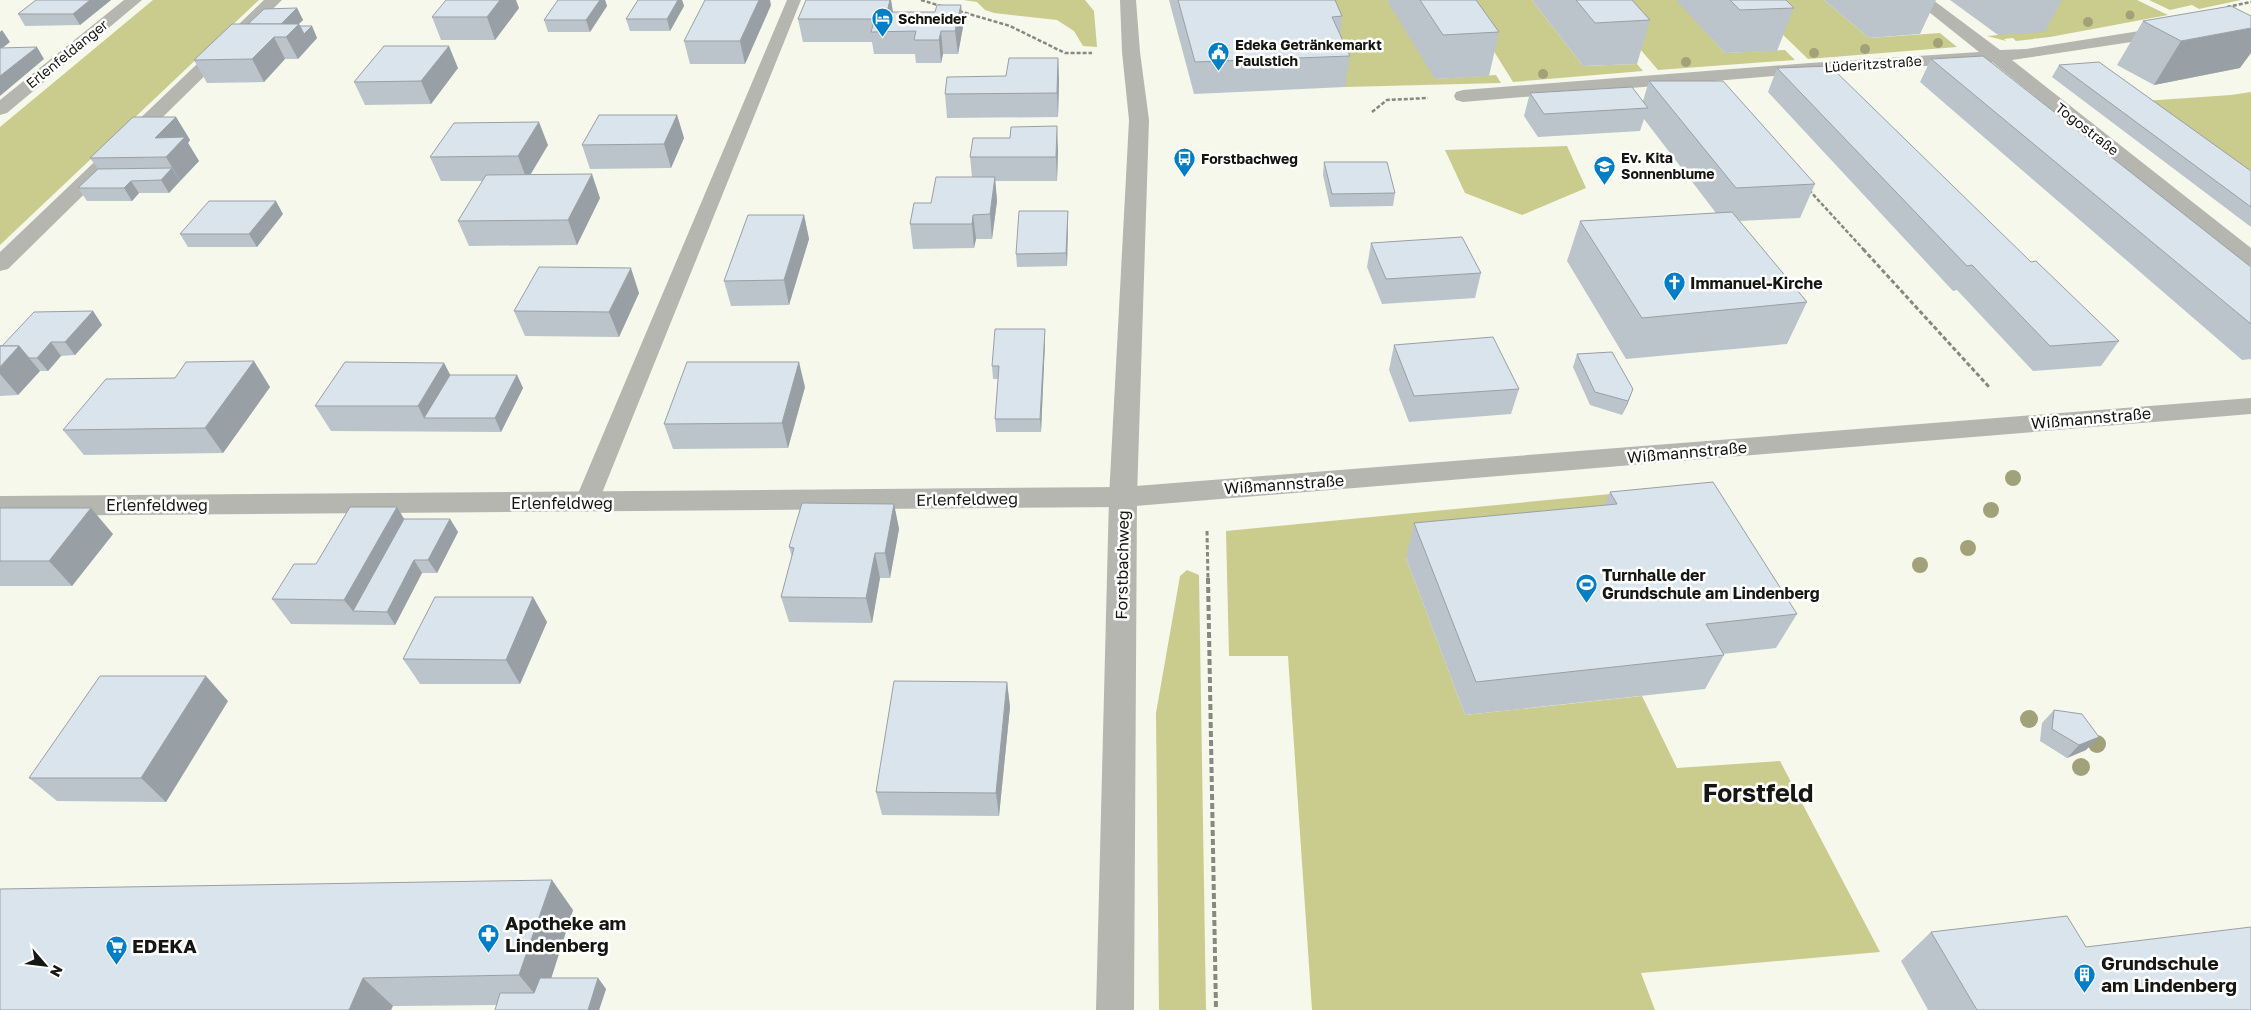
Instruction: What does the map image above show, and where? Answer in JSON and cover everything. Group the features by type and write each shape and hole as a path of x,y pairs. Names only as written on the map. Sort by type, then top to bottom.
{"street":[{"name":"Erlenfeldanger","path":"0,109 134,0"},
{"path":"0,264 274,0"},
{"name":"Forstbachweg","path":"1114,1010 1123,497 1138,120 1128,0"},
{"name":"Togostraße","path":"1922,0 1995,55 2251,259"},
{"name":"Lüderitzstraße","path":"1463,96 2026,54 2189,28"},
{"name":"Wißmannstraße","path":"1123,497 2251,406"},
{"name":"Erlenfeldweg","path":"0,506 586,503 1123,497"}],"lane":[{"path":"586,503 794,0"}],"path":[{"path":"921,0 948,8"},
{"path":"957,10 1010,26 1065,53 1131,52"},
{"path":"1372,112 1387,100 1463,96"},
{"path":"1803,184 2024,424"},
{"path":"1206,490 1216,1010"}],"green space":[{"path":"153,0 259,0 0,245 0,127"},
{"path":"963,0 1085,0 1094,11 1097,47 1083,46 1074,31 1057,20 994,13 985,10 977,2"},
{"path":"1318,0 1419,0 1435,79 1496,75 1501,83 1345,87"},
{"path":"1462,0 1532,0 1583,66 1637,64 1643,71 1513,82"},
{"path":"1598,0 1677,0 1725,53 1785,50 1795,60 1658,70"},
{"path":"1747,0 1824,0 1869,38 1940,33 1957,47 1808,59"},
{"path":"2000,0 2137,0 2168,15 2050,37 2016,41 2013,38 2004,39 2006,41 1987,36 1998,35"},
{"path":"2149,0 2241,0 2199,9 2192,5 2170,10"},
{"path":"2251,92 2251,190 2129,102 2231,95"},
{"path":"1567,146 1586,188 1522,215 1465,193 1445,150"},
{"path":"1684,487 1406,558 1465,715 1642,696 1677,768 1780,761 1880,952 1641,973 1655,1010 1312,1010 1288,656 1229,656 1226,531"},
{"path":"1187,570 1199,575 1206,1010 1159,1010 1156,713 1180,576"}],"building":[{"path":"36,0 90,0 73,14 18,14"},
{"path":"446,0 500,0 487,17 432,17"},
{"path":"558,0 600,0 586,20 544,20"},
{"path":"638,0 678,0 667,19 626,19"},
{"path":"705,0 759,0 740,41 684,41"},
{"path":"806,0 890,0 887,12 935,12 937,5 961,5 955,31 941,31 939,40 914,40 916,31 871,32 875,19 798,19"},
{"name":"Edeka Getränkemarkt Faulstich","path":"1178,0 1335,0 1342,16 1332,17 1350,56 1195,62"},
{"path":"1420,0 1476,0 1499,32 1443,35"},
{"path":"1576,0 1632,0 1650,20 1595,23"},
{"path":"1730,0 1786,0 1794,8 1740,10"},
{"path":"2231,6 2251,16 2251,28 2181,41 2143,21"},
{"path":"297,8 281,24 248,24 264,9"},
{"path":"232,24 299,24 286,37 274,37 252,59 194,60"},
{"path":"300,26 312,26 304,34"},
{"path":"384,46 449,46 421,81 354,82"},
{"path":"37,47 0,76 0,48"},
{"path":"1983,56 2251,267 2251,324 1931,59"},
{"path":"1009,58 1058,58 1057,93 945,94 947,77 1006,76"},
{"path":"2099,62 2251,171 2251,207 2059,65"},
{"path":"1830,66 2031,262 2036,261 2119,341 2050,346 1972,265 1967,266 1777,68"},
{"path":"1649,81 1723,81 1815,184 1736,188"},
{"path":"1632,87 1648,108 1544,114 1530,93"},
{"path":"599,115 677,115 664,144 582,145"},
{"path":"133,117 176,117 155,138 185,137 166,157 90,158"},
{"path":"539,122 518,156 430,157 454,123"},
{"path":"1057,126 1056,157 970,157 973,138 1010,138 1011,127"},
{"path":"1324,162 1387,162 1395,193 1332,194"},
{"path":"172,168 161,180 131,181 124,188 78,188 98,169"},
{"path":"592,174 568,220 458,221 486,175"},
{"path":"936,177 995,177 990,214 973,215 972,224 910,224 914,203 931,203"},
{"path":"209,201 276,201 249,234 180,234"},
{"path":"1019,211 1068,211 1066,253 1016,254"},
{"path":"1732,212 1807,302 1642,318 1580,221"},
{"path":"748,215 804,215 784,280 724,281"},
{"path":"1462,237 1481,273 1386,279 1371,243"},
{"path":"539,267 631,268 609,312 514,311"},
{"path":"93,311 65,342 51,342 37,358 29,358 19,346 2,346 34,312"},
{"path":"995,329 1045,329 1040,419 995,419 999,366 992,366"},
{"path":"1493,337 1519,389 1414,396 1394,345"},
{"path":"0,346 19,346 0,367"},
{"path":"1612,352 1633,389 1628,401 1595,392 1577,354"},
{"path":"254,361 205,428 63,430 106,379 175,378 186,362"},
{"path":"345,362 444,363 418,406 315,406"},
{"path":"687,362 799,362 782,423 664,424"},
{"path":"450,375 517,375 495,418 424,418"},
{"name":"Turnhalle der Grundschule am Lindenberg","path":"1713,482 1797,614 1706,624 1724,655 1476,682 1414,523 1617,504 1610,492"},
{"path":"802,503 894,504 885,553 875,553 866,598 781,597 794,548 789,547"},
{"path":"350,507 397,507 344,600 272,599 294,564 316,564"},
{"path":"0,508 91,508 49,561 0,561"},
{"path":"404,519 450,519 428,560 414,560 387,612 353,611"},
{"path":"435,597 533,597 506,660 403,659"},
{"path":"100,676 206,676 141,778 29,778"},
{"path":"894,681 1007,682 996,793 876,792"},
{"path":"2054,710 2082,714 2099,737 2079,745 2052,729"},
{"path":"552,880 519,975 363,978 349,1010 0,1010 0,889"},
{"name":"Grundschule am Lindenberg","path":"2067,916 2086,947 2251,927 2251,1010 1977,1010 1931,932"},
{"path":"540,978 598,978 588,1010 495,1010 500,993 534,993"}],"place":[{"name":"Schneider","path":"882,38"},
{"name":"Edeka Getränkemarkt Faulstich","path":"1219,72"},
{"name":"Forstbachweg","path":"1185,178"},
{"name":"Ev. Kita Sonnenblume","path":"1605,185"},
{"name":"Immanuel-Kirche","path":"1674,302"},
{"name":"Turnhalle der Grundschule am Lindenberg","path":"1586,603"},
{"name":"Apotheke am Lindenberg","path":"489,953"},
{"name":"EDEKA","path":"116,965"},
{"name":"Grundschule am Lindenberg","path":"2085,993"}],"district":[{"name":"Forstfeld","path":"1758,793"}]}
